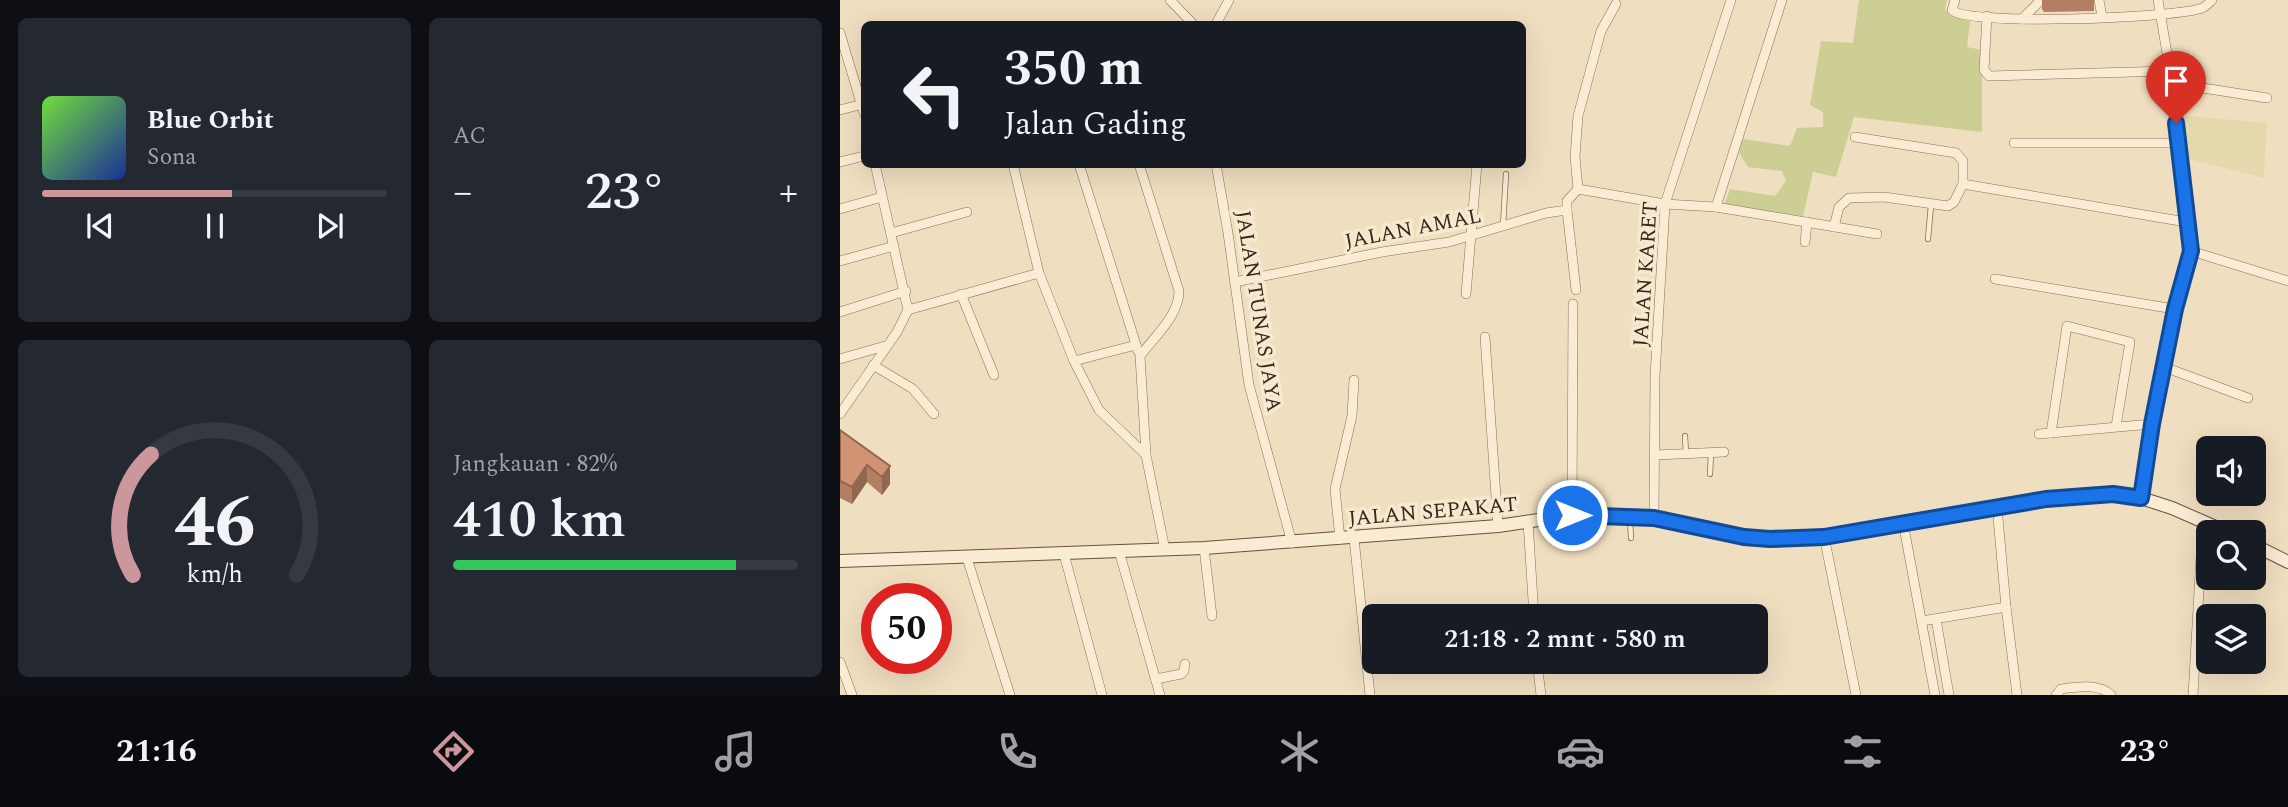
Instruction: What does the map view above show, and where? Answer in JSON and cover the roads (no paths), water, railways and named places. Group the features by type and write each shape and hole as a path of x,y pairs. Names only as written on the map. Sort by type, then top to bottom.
{"main road":[{"name":"JALAN SEPAKAT","path":"840,561 1204,548 1498,526 1572,515 1654,518 1744,537 1824,537 1997,507 2082,495 2113,494 2141,498 2201,520"},
{"path":"2266,551 2288,562"}],"street":[{"path":"1170,0 1190,21"},
{"path":"1218,21 1230,0"},
{"name":"JALAN KARET","path":"1654,518 1658,289 1665,204 1731,0"},
{"path":"1716,207 1782,0"},
{"path":"1955,0 1952,8 1955,13 1973,17 2022,19 2161,15 2198,10 2212,0"},
{"path":"2022,19 2040,0"},
{"path":"2099,0 2102,17"},
{"path":"2141,498 2152,424 2175,309 2191,251 2170,71 2158,0"},
{"path":"1578,189 1575,157 1578,116 1601,31 1616,4"},
{"path":"1987,16 1984,69 1989,76 2170,71"},
{"path":"840,33 844,61 861,85"},
{"path":"2171,83 2267,98"},
{"path":"840,110 861,109"},
{"path":"1834,227 1839,207 1849,198 1884,197 1948,206 1953,204 1963,184 1963,161 1956,153 1855,137"},
{"path":"2014,143 2178,143"},
{"path":"840,162 861,157"},
{"path":"840,414 903,323 908,310 876,168"},
{"path":"1014,168 1039,273 1074,360 1099,411 1146,454"},
{"path":"1080,168 1140,356 1146,454 1165,550"},
{"path":"1140,168 1179,291 1175,312 1140,356"},
{"name":"JALAN TUNAS JAYA","path":"1217,168 1250,385 1292,542"},
{"path":"1466,295 1477,168"},
{"path":"1963,184 2186,222"},
{"path":"1578,189 1665,204 1716,207 1877,234"},
{"path":"1576,290 1566,201 1578,189"},
{"path":"840,209 881,197"},
{"name":"JALAN AMAL","path":"1235,282 1382,251 1448,242 1546,213 1567,210"},
{"path":"891,233 967,212"},
{"path":"1805,242 1807,222"},
{"path":"840,261 894,246"},
{"path":"2191,251 2288,281"},
{"path":"908,310 1039,273"},
{"path":"1995,279 2175,309"},
{"path":"840,312 905,291"},
{"path":"961,294 994,375"},
{"path":"1572,515 1573,304"},
{"path":"2051,433 2067,326 2130,342 2116,426"},
{"path":"1485,337 1498,526"},
{"path":"1074,360 1136,345"},
{"path":"840,359 886,346"},
{"path":"873,365 913,389 934,414"},
{"path":"2164,367 2248,398"},
{"path":"1340,539 1335,489 1352,416 1354,380"},
{"path":"2039,434 2152,424"},
{"path":"1655,455 1724,452"},
{"path":"1997,507 2017,695"},
{"path":"1528,522 1533,604"},
{"path":"1903,523 1935,695"},
{"path":"1824,537 1856,695"},
{"path":"1354,538 1370,695"},
{"path":"1204,548 1212,616"},
{"path":"1119,551 1160,695"},
{"path":"1064,554 1102,695"},
{"path":"967,558 1010,695"},
{"path":"2193,695 2199,590"},
{"path":"1922,621 2006,607"},
{"path":"1936,619 1949,695"},
{"path":"840,662 850,694"},
{"path":"1156,679 1181,674 1185,664"},
{"path":"1538,674 1541,695"},
{"path":"2059,692 2080,687 2107,692"}],"lane":[{"path":"1503,226 1506,174"},
{"path":"1928,239 1931,205"},
{"path":"1685,436 1686,454"},
{"path":"1710,474 1711,453"},
{"path":"1630,516 1631,538"}]}
